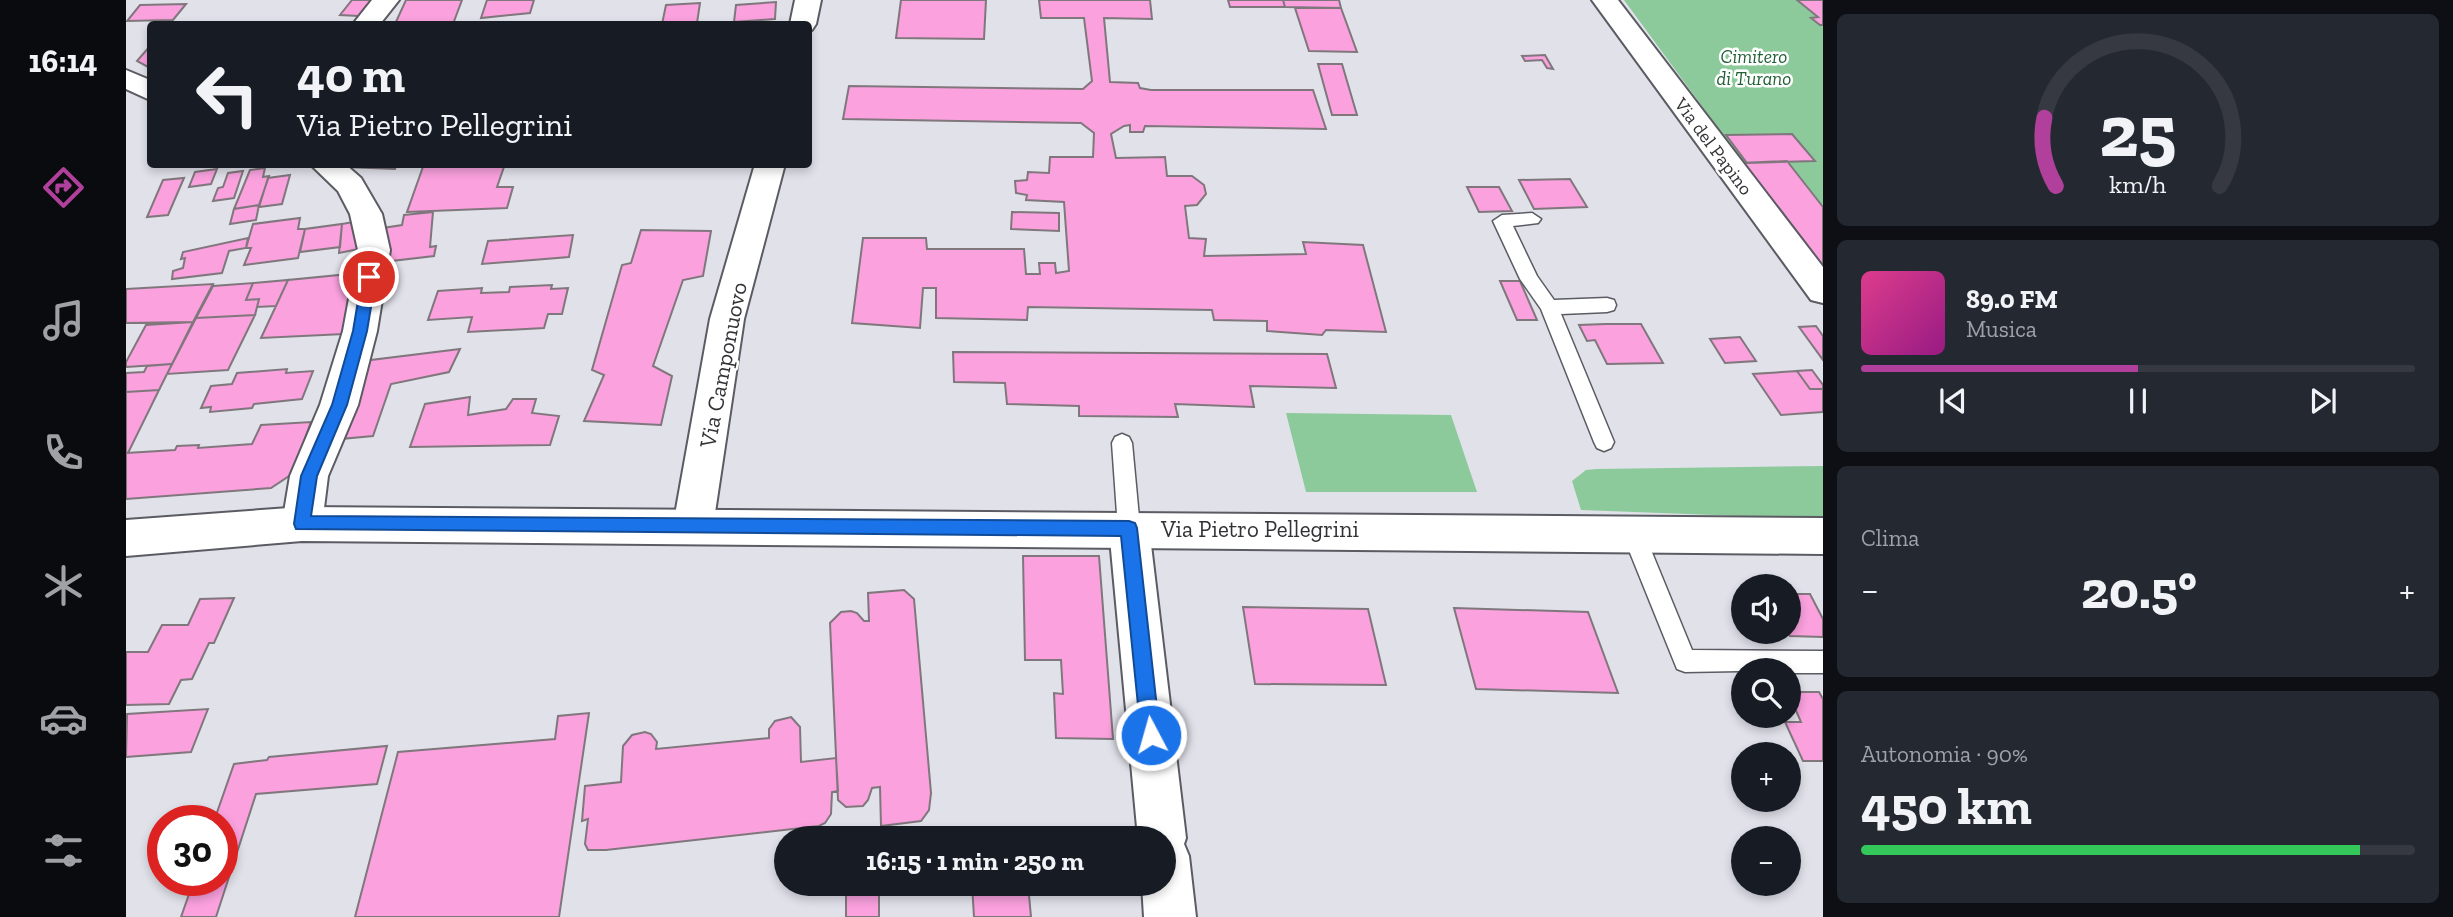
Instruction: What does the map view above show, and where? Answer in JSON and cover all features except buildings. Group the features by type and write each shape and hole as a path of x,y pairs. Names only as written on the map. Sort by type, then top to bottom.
{"street":[{"path":"368,21 386,0"},
{"path":"804,21 808,0"},
{"name":"Via del Papino","path":"1605,0 1823,292"},
{"path":"126,78 147,89"},
{"path":"302,524 309,476 340,405 360,331 374,250 361,204 350,186 330,168"},
{"name":"Via Camponuovo","path":"693,526 727,319 769,168"},
{"name":"Via Pietro Pellegrini","path":"135,542 302,524 1129,528 1823,536"},
{"path":"1129,528 1161,826"},
{"path":"1168,896 1170,917"}],"lane":[{"path":"1532,219 1502,220 1529,279 1549,307 1604,442"},
{"path":"1549,307 1607,305"},
{"path":"1122,443 1129,528"},
{"path":"1633,533 1685,661 1823,662"}],"green space":[{"name":"Cimitero di Turano","path":"1624,0 1823,0 1823,271"},
{"path":"1286,413 1451,415 1477,492 1306,492"},
{"path":"1823,466 1823,519 1581,510 1572,481 1586,470 1596,469"}],"route":[{"path":"369,277 360,331 340,405 309,476 302,524 1129,528 1151,735"}]}
